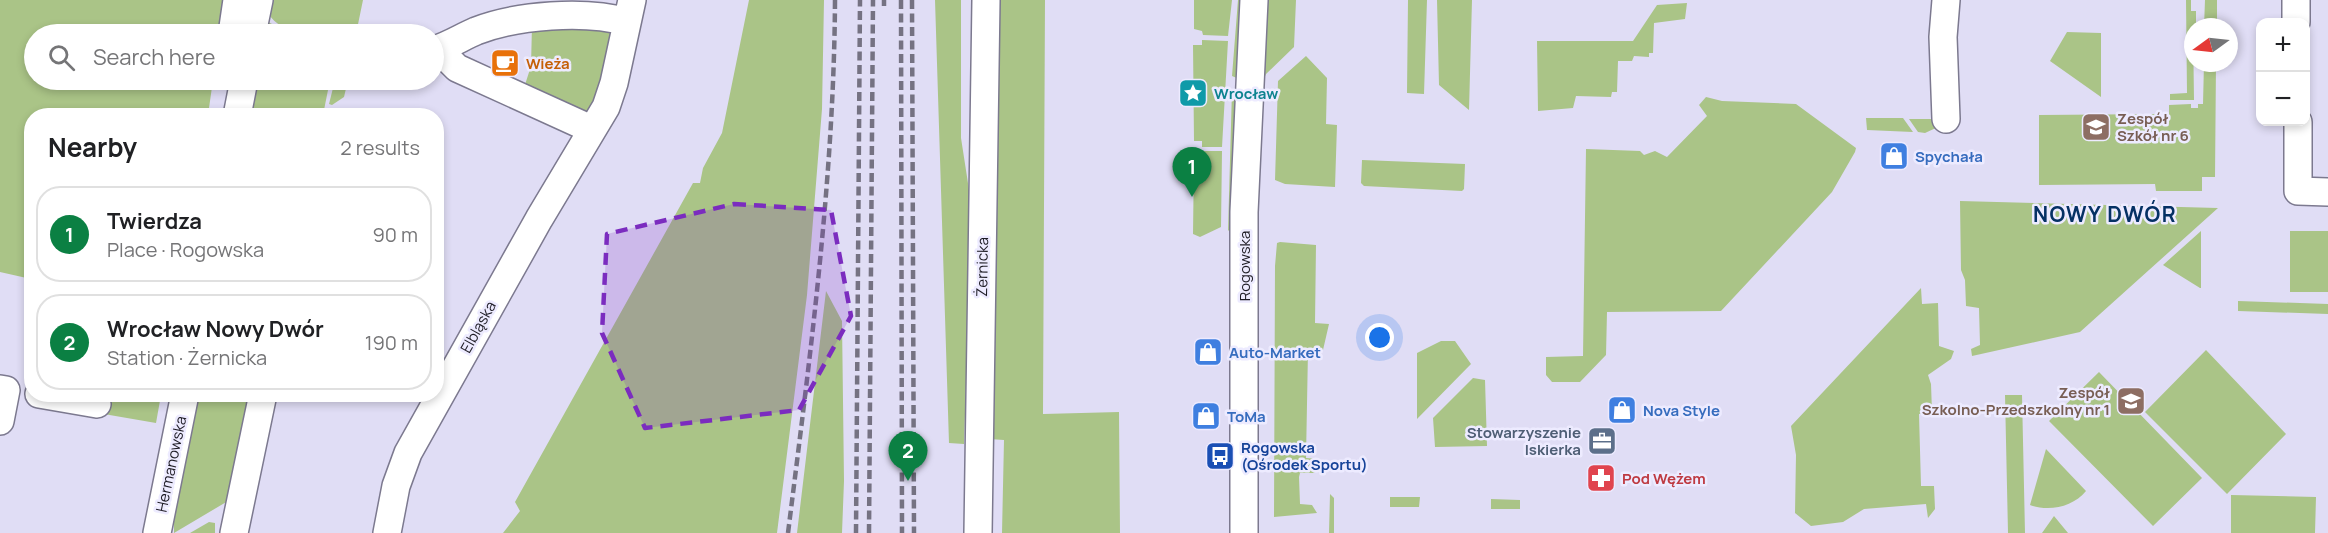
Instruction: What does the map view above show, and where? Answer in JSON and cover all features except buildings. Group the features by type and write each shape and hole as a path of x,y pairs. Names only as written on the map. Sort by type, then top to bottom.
{"street":[{"path":"233,24 237,0"},
{"path":"254,24 259,0"},
{"name":"Żernicka","path":"978,533 986,0"},
{"name":"Rogowska","path":"1244,533 1244,212 1254,0"},
{"path":"1946,0 1943,37 1947,119"},
{"path":"2296,0 2296,18"},
{"name":"Elbląska","path":"444,45 478,30 535,18 574,14 611,17 629,11"},
{"name":"Elbląska","path":"444,389 591,129 606,107 614,83 629,11"},
{"name":"Elbląska","path":"444,56 457,68 591,129"},
{"path":"221,108 224,90"},
{"path":"239,108 242,90"},
{"path":"2298,126 2298,191 2328,192"},
{"path":"0,421 12,390"},
{"path":"85,402 97,404"},
{"name":"Hermanowska","path":"157,533 183,402"},
{"path":"234,533 261,402"},
{"name":"Elbląska","path":"387,533 396,486 408,453 437,402"}],"highlighted area":[{"path":"734,204 831,210 851,316 799,410 645,428 602,333 607,234"}],"green space":[{"path":"0,0 223,0 220,24 24,24 24,90 212,90 209,108 24,108 24,277 0,272"},
{"path":"268,0 363,0 358,24 279,24 269,13"},
{"path":"749,0 824,0 822,109 807,295 777,533 503,533 520,511 515,502 693,183 700,183 703,168 722,133"},
{"path":"935,0 961,0 961,138 972,209 964,444 949,443"},
{"path":"997,0 1045,0 1043,414 1119,412 1120,533 1002,533 1004,440 989,439"},
{"path":"1194,0 1232,0 1228,36 1203,35 1202,31 1194,29"},
{"path":"1238,0 1244,0 1239,79 1232,76"},
{"path":"1264,0 1296,0 1294,47 1266,74 1263,81"},
{"path":"1408,0 1427,0 1424,94 1407,93"},
{"path":"1437,0 1472,0 1469,110 1439,85"},
{"path":"2186,0 2191,0 2191,11 2196,11 2196,18 2186,18"},
{"path":"2205,0 2217,0 2217,18 2204,18"},
{"path":"1687,3 1685,19 1654,23 1653,53 1649,53 1649,57 1634,56 1632,61 1618,61 1617,92 1612,92 1611,97 1576,96 1573,108 1538,111 1537,41 1633,41 1657,5"},
{"path":"607,23 619,42 590,113 578,115 523,91 531,66 532,25"},
{"path":"2067,32 2101,33 2101,97 2050,61"},
{"path":"1202,40 1228,41 1222,147 1202,147 1202,141 1194,141 1193,45 1202,45"},
{"path":"1306,56 1327,78 1326,124 1337,125 1335,187 1285,184 1275,180 1278,81"},
{"path":"2187,72 2194,72 2194,100 2170,100 2170,94 2187,93"},
{"path":"2204,72 2216,72 2215,177 2202,177 2202,191 2156,191 2155,184 2039,185 2039,115 2161,114 2162,123 2169,123 2169,105 2191,104 2191,108 2198,108 2198,104 2203,104"},
{"path":"252,90 328,90 324,108 249,108"},
{"path":"332,90 346,90 344,97 332,105 329,104"},
{"path":"1232,90 1238,90 1234,225 1228,231"},
{"path":"1706,97 1722,101 1796,104 1856,148 1855,152 1832,192 1721,311 1607,312 1606,355 1580,382 1552,382 1546,375 1546,357 1583,356 1586,149 1640,151 1644,155 1655,151 1667,157 1707,116 1699,105"},
{"path":"1866,118 1903,118 1913,132 1867,130"},
{"path":"1909,119 1941,119 1938,127 1925,133 1918,132"},
{"path":"1202,151 1222,151 1221,227 1200,237 1193,234 1194,156 1201,157"},
{"path":"1362,160 1465,164 1464,189 1462,191 1364,186 1361,183"},
{"path":"1960,201 2218,208 2080,332 1972,356 1971,349 1980,345 1979,308 1966,306 1965,280 1961,270"},
{"path":"2201,231 2201,288 2200,288 2163,265"},
{"path":"2290,231 2328,231 2328,292 2290,292"},
{"path":"1277,243 1316,245 1315,323 1329,324 1323,350 1308,350 1306,458 1320,459 1320,470 1313,473 1300,473 1299,477 1300,504 1312,505 1317,513 1274,517 1275,266"},
{"path":"1921,288 1922,304 1938,303 1939,346 1954,351 1951,359 1928,375 1931,384 1932,412 1919,414 1921,486 1934,486 1935,509 1928,518 1926,504 1864,509 1843,522 1811,526 1795,513 1796,455 1791,426"},
{"path":"826,291 842,321 844,481 842,533 797,533"},
{"path":"2238,301 2328,304 2328,314 2238,311"},
{"path":"1441,341 1455,341 1471,364 1417,419 1417,353"},
{"path":"2206,350 2286,434 2227,494 2145,412"},
{"path":"2099,372 2202,478 2153,526 2049,421"},
{"path":"1473,378 1485,380 1487,446 1435,447 1433,418"},
{"path":"2005,395 2022,395 2025,533 2008,533"},
{"path":"88,402 160,402 156,423 98,413"},
{"path":"194,402 254,402 233,498 174,533 174,496"},
{"path":"2046,449 2086,491 2074,501 2060,507 2045,508 2030,505"},
{"path":"1330,494 1334,498 1334,533 1329,533"},
{"path":"2231,495 2316,497 2315,533 2231,533"},
{"path":"1390,497 1420,497 1419,507 1390,507"},
{"path":"1491,499 1520,500 1520,509 1491,509"},
{"path":"2054,516 2068,533 2042,533"},
{"path":"209,522 215,523 215,533 190,533"}],"railway":[{"path":"788,533 812,334 825,200 834,67 835,0"},
{"path":"856,533 860,0"},
{"path":"869,533 873,0"},
{"path":"884,0 884,6"},
{"path":"901,0 902,533"},
{"path":"912,0 914,533"}],"place":[{"name":"Wieża","path":"505,63"},
{"name":"Wrocław","path":"1193,93"},
{"name":"Zespół Szkół nr 6","path":"2096,127"},
{"name":"Spychała","path":"1894,156"},
{"name":"Twierdza","path":"1192,197"},
{"name":"Auto-Market","path":"1208,352"},
{"name":"Zespół Szkolno-Przedszkolny nr 1","path":"2131,401"},
{"name":"Nova Style","path":"1622,410"},
{"name":"ToMa","path":"1206,416"},
{"name":"Stowarzyszenie Iskierka","path":"1602,441"},
{"name":"Rogowska (Ośrodek Sportu)","path":"1220,456"},
{"name":"Pod Wężem","path":"1601,478"},
{"name":"Wrocław Nowy Dwór","path":"908,481"}],"district":[{"name":"NOWY DWÓR","path":"2105,214"}]}
